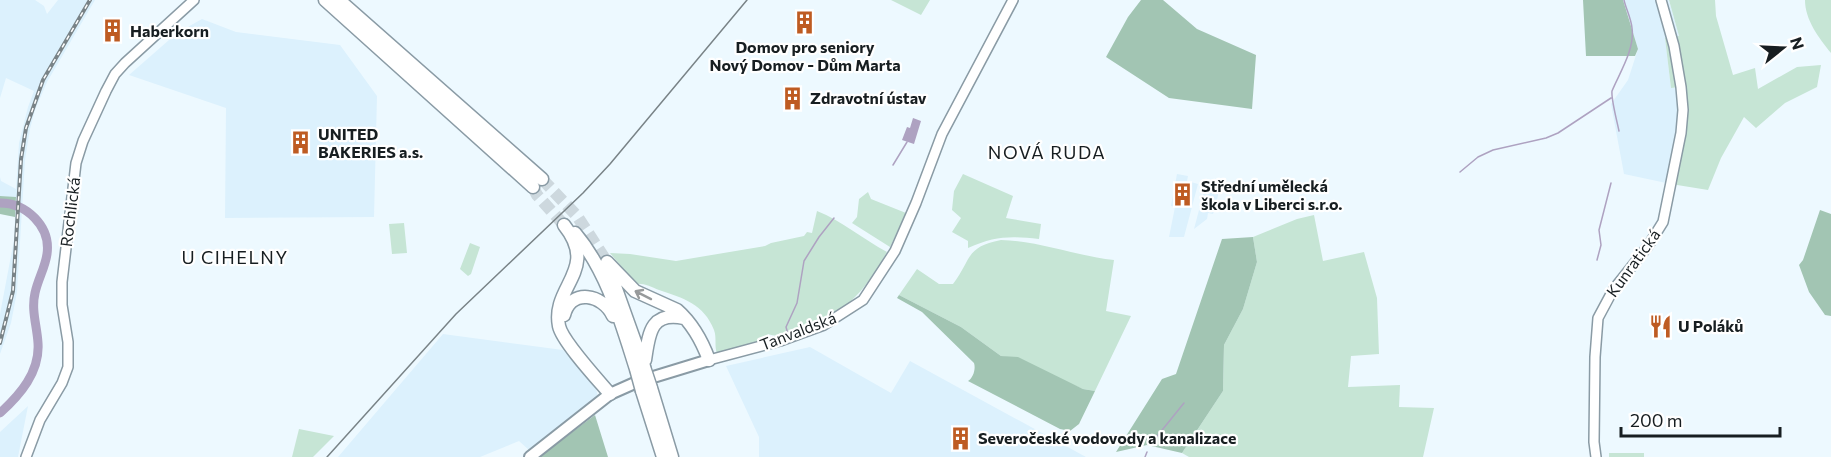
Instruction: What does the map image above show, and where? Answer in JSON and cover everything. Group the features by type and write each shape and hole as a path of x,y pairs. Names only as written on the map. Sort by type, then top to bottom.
{"highway":[{"path":"325,0 538,183 339,0"},
{"path":"609,394 560,330 559,315 578,258 574,240 565,224 592,256 608,288 672,457"},
{"path":"638,366 628,316 607,262 635,291 677,310 700,337 709,360"},
{"path":"566,338 564,316 570,304 582,297 595,297 611,310 638,366"},
{"path":"638,366 649,333 656,323 667,317 686,319"},
{"path":"647,390 663,457"}],"main road":[{"name":"Tanvaldská","path":"530,457 609,394 637,382 709,360"}],"street":[{"name":"Rochlická","path":"26,457 40,420 62,383 68,367 62,282 72,187 83,141 115,74 194,0"},
{"name":"Tanvaldská","path":"709,360 780,341 824,324 863,300 895,251 942,134 1013,0"},
{"name":"Kunratická","path":"1596,457 1594,357 1598,318 1613,290 1648,246 1663,222 1681,133 1683,110 1681,87 1674,46 1661,0"}],"shaded area":[{"path":"0,0 35,0 44,6 47,14 58,0 95,0 47,82 35,110 25,160 17,292 11,323 0,354 0,314 14,240 16,198 0,196 0,177 1,181 16,189 19,143 34,91 6,78 0,98"},
{"path":"1623,0 1669,0 1679,36 1665,38 1671,88 1681,87 1671,184 1624,174 1611,104 1628,80 1638,49"},
{"path":"202,19 236,32 340,45 377,96 374,217 225,218 226,108 129,75 177,33"},
{"path":"913,118 921,121 914,144 902,140"},
{"path":"1177,174 1188,176 1187,181 1198,184 1184,237 1169,237 1175,207 1171,206"},
{"path":"1207,180 1221,184 1213,214 1208,213 1207,219 1194,229"},
{"path":"443,334 563,350 593,379 598,396 530,451 519,441 480,457 338,457"},
{"path":"810,347 891,393 910,361 1086,457 759,457 759,437 726,366"},
{"path":"28,406 18,457 0,457 0,432"}],"green space":[{"path":"891,0 930,0 921,15"},
{"path":"1141,0 1163,0 1197,29 1256,55 1252,109 1169,98 1106,57 1128,17"},
{"path":"1583,0 1623,0 1638,49 1635,56 1586,56"},
{"path":"1669,0 1715,0 1716,16 1733,75 1755,68 1758,89 1797,67 1821,65 1817,87 1785,103 1756,128 1744,117 1721,158 1708,190 1671,184 1681,87 1671,88 1665,38 1679,36"},
{"path":"1805,0 1831,0 1831,53 1810,22"},
{"path":"963,174 1013,196 1006,218 1041,224 1039,239 1003,238 968,248 968,241 952,232 961,218 952,210 954,191"},
{"path":"868,192 871,199 906,213 890,247 852,223 857,217 859,199"},
{"path":"0,196 16,197 15,217 0,214"},
{"path":"1820,210 1831,214 1831,316 1825,315 1809,292 1799,265 1803,260"},
{"path":"817,211 887,252 870,279 851,301 815,325 783,335 768,334 766,340 717,353 714,330 699,308 676,296 636,284 610,253 676,261 765,246 804,236 807,232 812,233"},
{"path":"1314,215 1323,261 1364,252 1377,298 1379,354 1351,356 1348,387 1400,385 1399,407 1434,408 1423,457 1189,457 1182,453 1223,391 1224,345 1243,309 1257,262 1253,237 1297,219"},
{"path":"404,223 407,253 392,254 389,224"},
{"path":"1253,237 1257,262 1243,309 1224,345 1223,391 1182,453 1147,445 1116,452 1162,379 1176,374 1222,239"},
{"path":"1001,240 1030,243 1114,260 1106,311 1131,316 1095,391 1083,389 1011,358 1001,356 961,327 899,295 917,269 939,284 953,284 975,250"},
{"path":"470,243 480,247 471,274 468,276 460,269"},
{"path":"899,295 961,327 1001,356 1018,357 1083,389 1095,391 1079,424 1070,431 1060,429 968,381 974,373 974,363 922,312 897,298"},
{"path":"595,415 608,457 539,457"},
{"path":"299,429 334,436 313,457 292,457"},
{"path":"1609,453 1644,453 1644,457 1609,457"}],"waterway":[{"path":"1619,131 1612,91 1626,60 1632,36 1624,0"},
{"path":"1460,172 1478,157 1493,150 1546,138 1558,133 1611,98"},
{"path":"893,165 907,142"},
{"path":"1597,260 1601,245 1599,230 1611,183"},
{"path":"0,203 19,207 35,218 45,234 47,244 46,259 34,299 38,343 36,364 21,391 0,413"},
{"path":"788,334 786,327 797,303 804,261 834,218"},
{"path":"1150,445 1184,403"},
{"path":"1145,457 1147,452"}],"tunnel":[{"path":"542,179 577,216 607,262"},
{"path":"533,187 537,195 564,225"}],"tram line":[{"path":"327,457 456,314 583,193 610,164 747,0"}],"railway":[{"path":"0,343 13,291 21,159 26,128 43,80 90,0"}],"place":[{"name":"Domov pro seniory Nový Domov - Dům Marta","path":"805,22"},
{"name":"Haberkorn","path":"112,31"},
{"name":"Zdravotní ústav","path":"792,98"},
{"name":"UNITED BAKERIES a.s.","path":"300,143"},
{"name":"Střední umělecká škola v Liberci s.r.o.","path":"1183,195"},
{"name":"U Poláků","path":"1660,326"},
{"name":"Severočeské vodovody a kanalizace","path":"960,438"}],"district":[{"name":"NOVÁ RUDA","path":"1047,153"},
{"name":"U CIHELNY","path":"235,258"}]}
